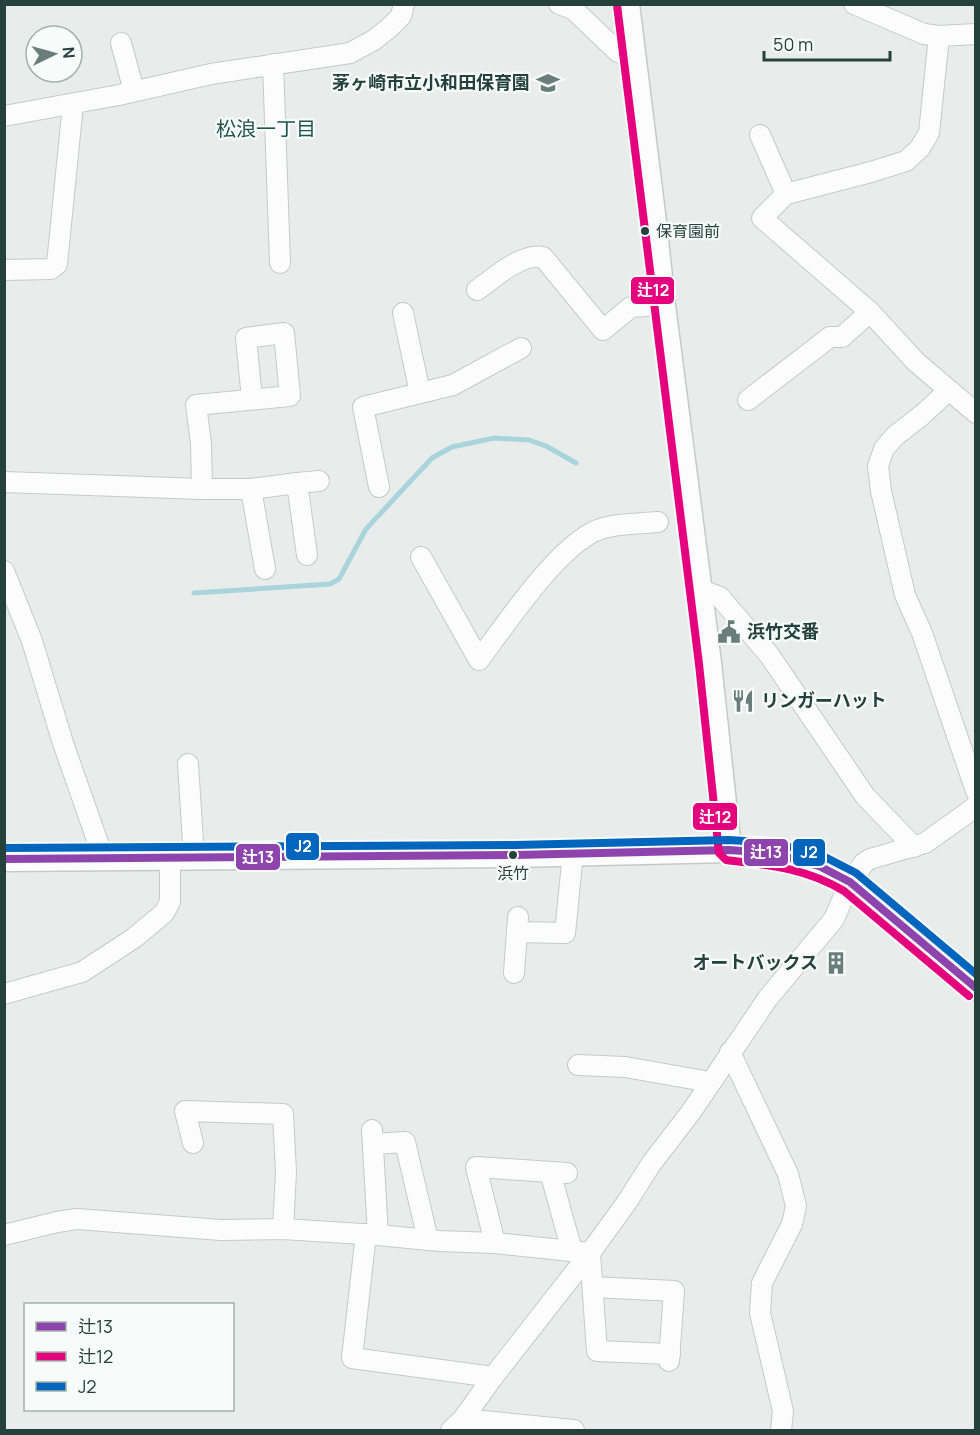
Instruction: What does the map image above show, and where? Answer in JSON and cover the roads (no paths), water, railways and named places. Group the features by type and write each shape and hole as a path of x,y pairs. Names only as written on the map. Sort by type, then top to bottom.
{"street":[{"path":"4,116 134,92 211,74 350,53 374,40 389,28 401,16 404,4"},
{"path":"559,4 573,9 618,52 633,57"},
{"path":"627,4 663,305 710,663 729,850"},
{"path":"854,4 924,34 939,36 975,34"},
{"path":"939,36 929,133 920,148 906,160 871,172 786,194 762,218 870,312 916,362 975,413"},
{"path":"121,43 134,92"},
{"path":"273,64 280,263"},
{"path":"4,270 51,269 57,264 73,104"},
{"path":"760,135 786,194"},
{"path":"477,290 507,268 534,255 543,257 603,330 631,307 663,305"},
{"path":"748,400 830,337 842,337 870,312"},
{"path":"403,313 420,393"},
{"path":"379,487 363,407 453,385 521,348"},
{"path":"457,1425 581,1252 627,1202 651,1164 691,1112 768,998 834,920 850,882 864,863 870,859 925,843 975,804 922,633 905,595 881,491 878,466 884,449 895,436 948,391"},
{"path":"202,489 201,443 188,405 252,399"},
{"path":"4,482 202,489 251,489 319,482"},
{"path":"297,483 307,555"},
{"path":"251,489 265,569"},
{"path":"421,557 478,660 548,571 581,539 597,530 658,522"},
{"path":"4,571 32,641 63,743 103,857"},
{"path":"699,589 720,597 770,656 866,796 914,847"},
{"path":"188,764 195,858"},
{"path":"4,859 729,850 773,853 819,866 850,882 975,988"},
{"path":"514,973 518,925 565,933 573,853"},
{"path":"4,994 82,972 134,938 164,913 170,902 170,858"},
{"path":"730,1052 788,1174 796,1206 792,1224 762,1283 760,1313 783,1410 781,1431"},
{"path":"578,1065 625,1067 710,1082"},
{"path":"194,1143 185,1111 283,1114 286,1172 283,1230"},
{"path":"428,1240 405,1142 373,1137 372,1235 352,1358 493,1377"},
{"path":"495,1243 476,1167 558,1172 592,1287 597,1352 670,1358 674,1291 592,1287"},
{"path":"4,1235 77,1219 221,1230 283,1230 495,1243 581,1252"},
{"path":"457,1425 574,1431"}],"waterway":[{"path":"194,593 330,584 339,579 366,529 432,458 452,447 494,438 529,440 546,446 576,463"}],"place":[{"name":"茅ヶ崎市立小和田保育園","path":"548,83"},
{"name":"保育園前","path":"645,231"},
{"name":"浜竹交番","path":"729,632"},
{"name":"リンガーハット","path":"743,701"},
{"name":"浜竹","path":"513,855"},
{"name":"オートバックス","path":"836,963"}],"district":[{"name":"松浪一丁目","path":"266,129"}]}
